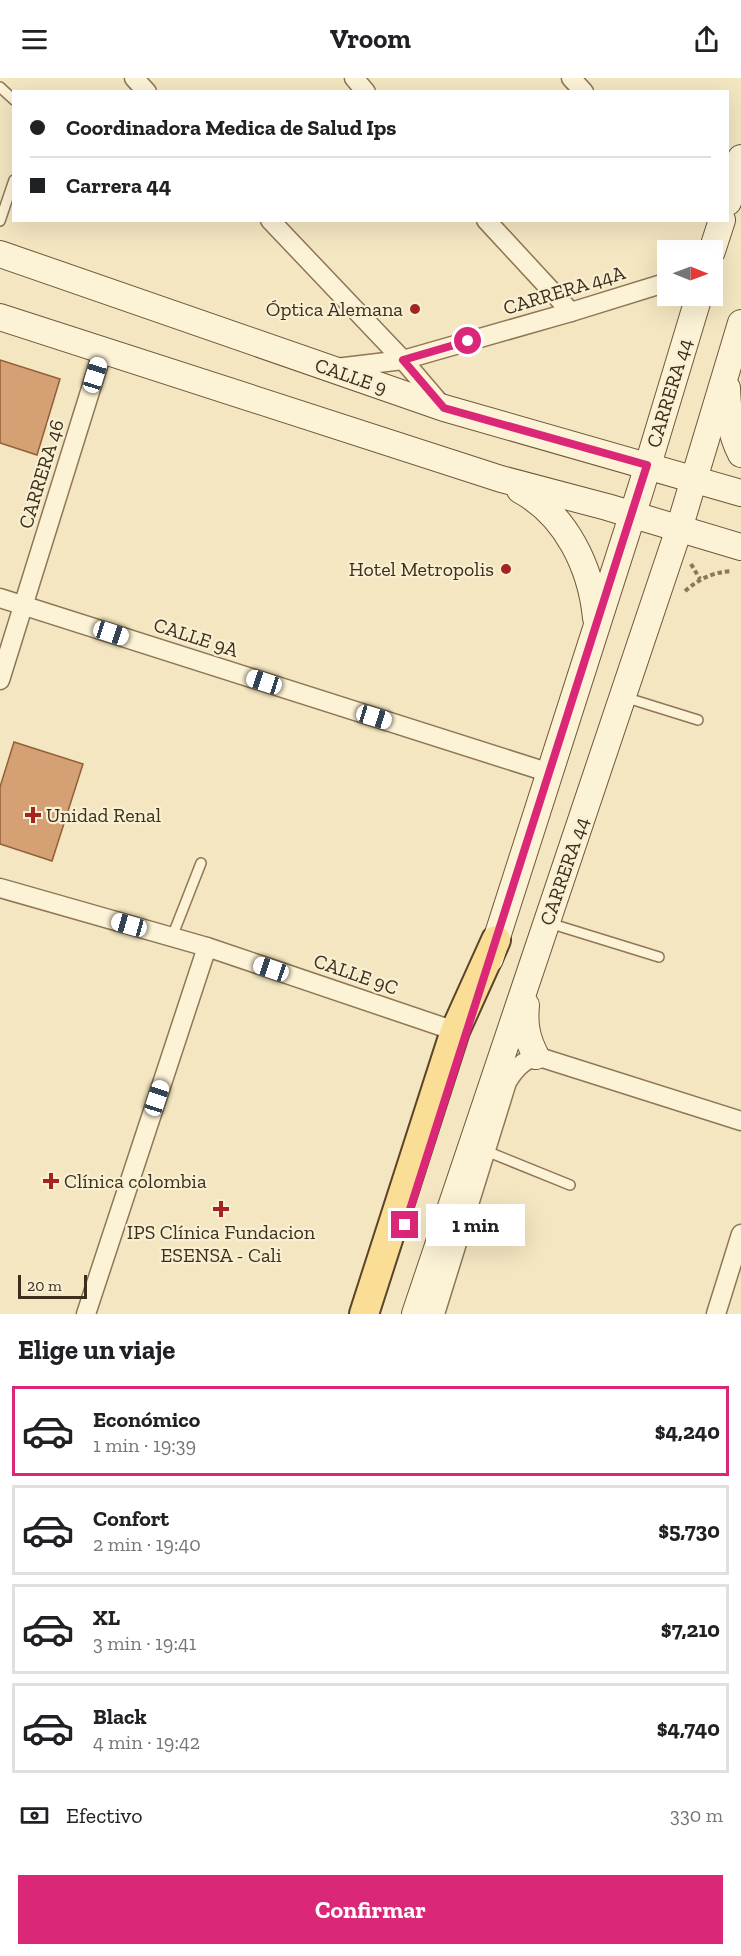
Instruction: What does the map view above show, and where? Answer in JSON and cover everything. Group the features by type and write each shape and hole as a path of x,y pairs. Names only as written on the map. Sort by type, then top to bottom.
{"main road":[{"path":"729,195 741,158"},
{"path":"715,240 721,222"},
{"name":"CALLE 9","path":"0,255 444,408 741,493"},
{"name":"CARRERA 44","path":"496,940 632,515 696,306"},
{"path":"0,317 501,479 679,529 738,559"},
{"name":"CARRERA 44","path":"415,1314 679,529 741,323"},
{"path":"730,358 727,386 728,415 735,442 741,454"},
{"path":"501,479 528,494 551,514 572,542 585,565 591,585 597,625"},
{"path":"536,1056 524,1024 526,997 546,926"},
{"path":"364,1314 463,1028 496,940"},
{"path":"377,1314 463,1028"}],"street":[{"path":"134,78 145,90"},
{"path":"354,78 364,90"},
{"path":"571,78 582,90"},
{"path":"272,222 403,360 444,408"},
{"path":"488,222 571,312"},
{"name":"CARRERA 44A","path":"332,369 403,360 657,285"},
{"name":"CARRERA 46","path":"0,680 5,649 24,605 103,350"},
{"name":"CALLE 9A","path":"0,598 550,773"},
{"name":"CALLE 9C","path":"0,888 207,947 463,1028"},
{"path":"86,1314 207,947"},
{"path":"435,1314 507,1082 514,1069 522,1062 536,1056 741,1121"},
{"path":"716,1314 741,1234"}],"lane":[{"path":"0,87 12,98"},
{"path":"0,221 12,186"},
{"path":"623,696 699,720"},
{"path":"172,937 201,863"},
{"path":"546,926 659,957"},
{"path":"486,1151 570,1185"}],"path":[{"path":"683,592 700,579 720,572 738,559"},
{"path":"689,561 700,579"}],"building":[{"path":"0,360 60,379 37,455 0,443"},
{"name":"Unidad Renal","path":"14,742 83,764 52,861 0,844 0,787"}],"place":[{"name":"Óptica Alemana","path":"415,309"},
{"name":"Hotel Metropolis","path":"506,569"},
{"name":"Unidad Renal","path":"33,815"},
{"name":"Clínica colombia","path":"51,1181"},
{"name":"IPS Clínica Fundacion ESENSA - Cali","path":"221,1209"}],"route":[{"path":"405,1225 647,465 444,408 403,360 468,341"}]}
